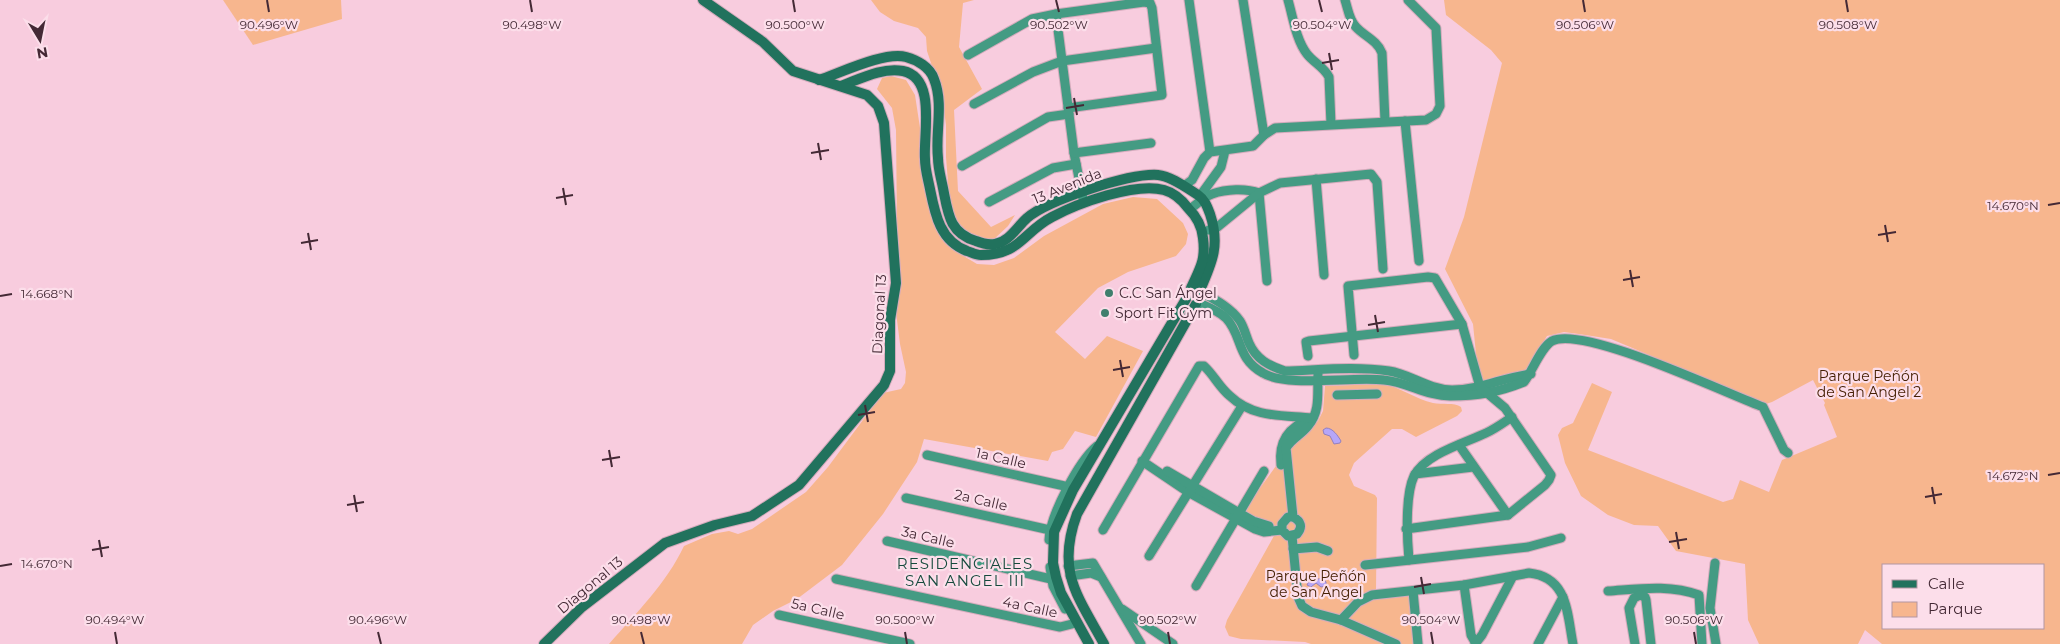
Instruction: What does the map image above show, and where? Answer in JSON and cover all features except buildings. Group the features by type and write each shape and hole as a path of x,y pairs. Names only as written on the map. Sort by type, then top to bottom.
{"street":[{"name":"Diagonal 13","path":"544,644 582,607 665,543 715,525 752,516 799,485 884,385 890,371 890,320 896,282 884,123 878,106 867,95 793,71 763,42 703,0"},
{"path":"1189,0 1210,152"},
{"path":"1243,0 1264,135"},
{"path":"1288,0 1302,47 1329,77 1331,124"},
{"path":"1345,0 1351,20 1356,27 1379,46 1382,52 1385,121"},
{"path":"1184,186 1192,180 1206,155 1210,152 1253,146 1264,135 1275,128 1426,120 1436,114 1440,106 1436,28 1408,0"},
{"path":"962,166 1048,118 1069,111 1162,95 1152,8 1150,4 1144,2 1032,19 968,56"},
{"path":"1056,14 1074,153 1083,198"},
{"path":"974,104 1033,72 1062,61 1156,48"},
{"name":"13 Avenida","path":"818,80 887,56 905,56 924,65 934,78 938,100 938,158 948,215 955,229 964,238 995,244 1011,235 1027,218 1050,205 1083,198 1143,175 1161,175 1184,186 1202,198 1215,229 1216,241 1212,262 1198,296 1077,514 1068,545 1069,571 1081,602 1104,644"},
{"name":"13 Avenida","path":"841,86 884,71 903,71 914,76 921,85 926,105 924,160 936,218 945,236 959,248 977,254 997,255 1017,245 1051,217 1083,198"},
{"path":"1405,121 1419,261"},
{"path":"1074,153 1151,143"},
{"path":"1190,209 1202,198 1219,171 1225,151"},
{"path":"989,202 1053,168 1076,164"},
{"path":"1202,232 1215,229 1259,193 1280,182 1371,174 1377,182 1383,269"},
{"path":"1316,179 1324,275"},
{"name":"13 Avenida","path":"1104,191 1148,187 1166,190 1179,197 1190,209 1202,232 1204,261 1198,296"},
{"path":"1202,198 1211,194 1236,190 1259,193"},
{"path":"1259,193 1267,280"},
{"path":"1354,355 1348,286 1428,276 1435,278 1462,324 1480,387 1505,408 1548,469 1550,475 1549,480 1545,484 1508,515 1406,529"},
{"path":"1089,644 1061,593 1053,563 1052,545 1054,532 1063,510 1100,444 1186,299 1186,292 1198,296 1225,317 1233,327 1244,355 1252,366 1264,374 1278,379 1389,371 1418,382 1450,390 1480,387 1521,375 1531,374"},
{"path":"1308,356 1306,342 1462,324"},
{"path":"1367,374 1426,392 1448,396 1488,394 1524,382 1552,341 1576,339 1632,354 1763,406 1784,450 1788,453"},
{"path":"1103,530 1199,366 1204,366 1215,381 1242,406 1270,415 1312,418"},
{"path":"1364,395 1367,374"},
{"path":"1143,459 1190,489 1237,515 1266,526 1286,522 1298,519 1301,524 1297,534 1292,536 1284,534 1286,522 1279,453 1281,443 1303,421 1312,418 1318,406 1318,375"},
{"path":"1338,395 1377,394"},
{"path":"1149,556 1242,406"},
{"path":"1409,560 1406,529 1415,474 1438,454 1495,428 1512,417"},
{"path":"1084,644 1057,597 1051,579 1049,556 1050,530 1053,518 1069,487 1089,453 1100,444"},
{"path":"1458,445 1508,515"},
{"name":"1a Calle","path":"927,455 1069,487"},
{"path":"1415,474 1473,467"},
{"path":"1196,586 1264,471"},
{"name":"2a Calle","path":"906,498 1050,530"},
{"path":"1292,536 1298,597 1302,606 1318,615 1341,620 1396,644"},
{"path":"1365,565 1528,547 1561,538"},
{"name":"3a Calle","path":"887,541 1051,579"},
{"path":"1293,549 1317,547 1328,551"},
{"path":"1715,563 1710,608 1716,644"},
{"path":"1069,571 1091,572 1101,577 1141,644"},
{"path":"1341,620 1353,606 1364,598 1464,585 1529,573 1547,577 1564,597 1573,644"},
{"path":"1464,585 1471,635 1475,643 1482,635 1514,576"},
{"name":"4a Calle","path":"836,579 1060,627 1072,624"},
{"path":"1608,592 1657,588 1676,589 1699,595 1702,644"},
{"path":"1413,591 1418,644"},
{"path":"1635,644 1629,608 1634,598 1640,596 1645,597 1646,600 1651,644"},
{"path":"1538,644 1564,597"},
{"path":"1120,608 1173,644"},
{"name":"5a Calle","path":"779,615 910,644"}],"green space":[{"path":"223,0 341,0 342,19 253,45"},
{"path":"871,0 974,0 963,3 959,47 982,89 954,110 958,191 991,227 1015,215 1008,226 992,241 971,237 958,223 950,208 946,157 946,125 942,96 927,51 926,37 918,28 894,21 880,12"},
{"name":"Parque Peñón de San Angel 2","path":"1444,0 2060,0 2060,644 1882,644 1865,630 1858,644 1759,644 1748,620 1745,564 1676,551 1658,526 1634,525 1608,515 1581,496 1565,463 1558,435 1562,428 1573,423 1592,383 1612,392 1588,450 1723,502 1733,499 1740,480 1769,492 1782,460 1837,437 1824,405 1825,403 1813,380 1766,404 1611,339 1579,334 1564,332 1547,336 1525,372 1479,384 1473,324 1445,269 1464,217 1502,63 1491,50 1446,15"},
{"path":"891,76 906,80 915,95 934,220 941,237 957,252 977,264 994,265 1014,258 1044,236 1103,204 1133,197 1157,199 1183,223 1188,234 1186,244 1176,256 1128,272 1098,288 1055,332 1085,359 1107,336 1143,351 1096,437 1075,431 1063,449 1052,452 1048,461 924,439 917,462 883,514 842,565 797,599 773,611 753,625 742,644 609,644 660,585 684,546 712,534 729,531 738,534 752,529 806,492 828,467 883,393 901,389 905,383 906,372 896,312 901,280 897,227 896,130 892,108 877,89 882,78"},
{"name":"Parque Peñón de San Angel","path":"1384,384 1436,404 1458,405 1462,411 1457,416 1416,437 1402,429 1392,429 1354,463 1349,475 1354,486 1375,495 1377,498 1376,590 1409,591 1417,644 1311,644 1305,642 1241,639 1229,636 1225,627 1227,620 1275,534 1277,527 1246,513 1250,502 1289,448 1318,421 1323,411 1325,386"}],"shaded area":[{"path":"1326,428 1331,429 1335,433 1341,441 1340,443 1334,444 1330,436 1324,434 1323,430"},
{"path":"1323,578 1326,586 1321,587 1316,583 1311,587 1307,585 1309,581"}],"place":[{"name":"C.C San Ángel","path":"1109,293"},
{"name":"Sport Fit Gym","path":"1105,313"}],"district":[{"name":"RESIDENCIALES SAN ANGEL III","path":"965,572"}]}
